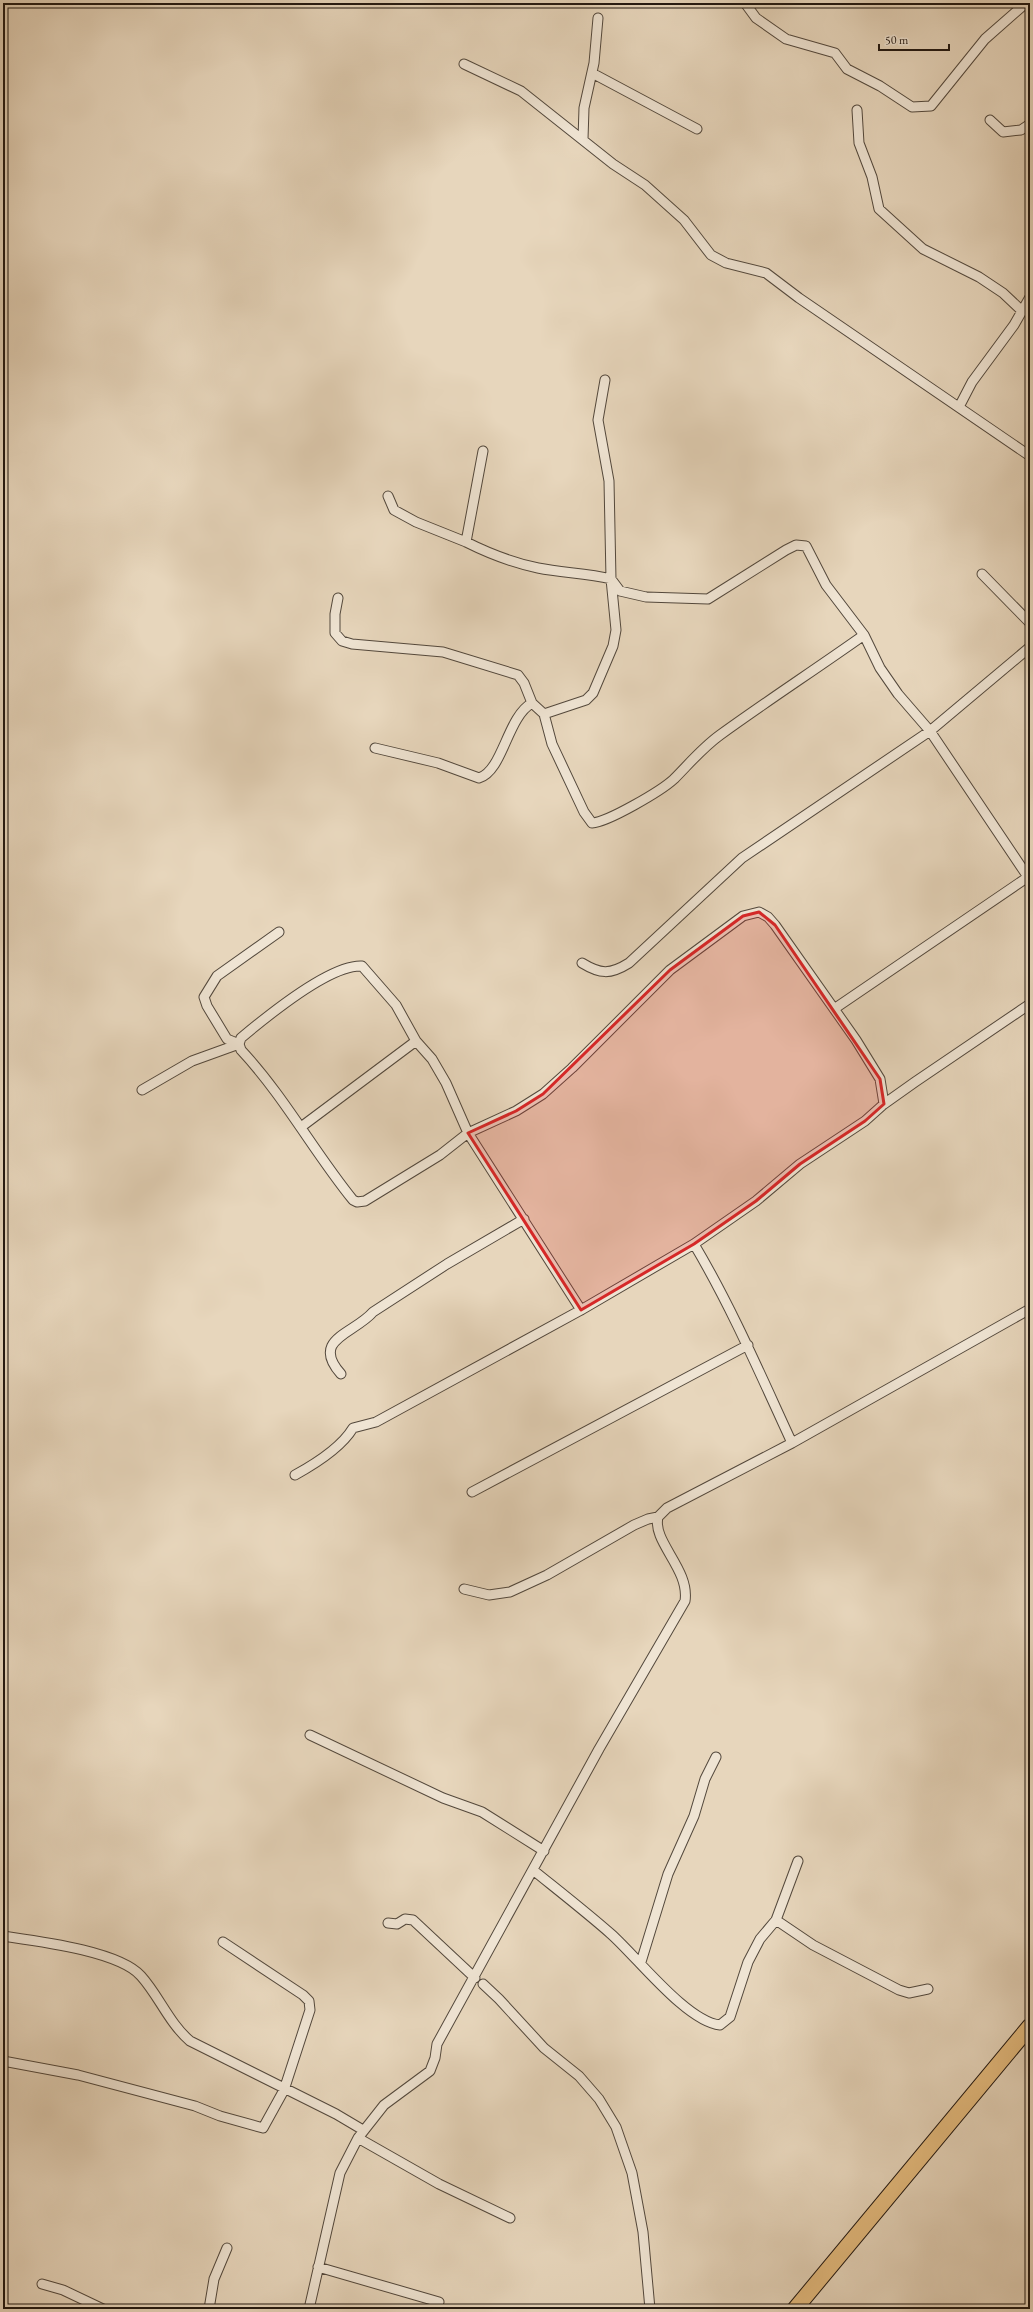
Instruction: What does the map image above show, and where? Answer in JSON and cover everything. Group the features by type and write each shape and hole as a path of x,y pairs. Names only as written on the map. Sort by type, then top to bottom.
{"main road":[{"path":"795,2309 1030,2026"}],"street":[{"path":"745,3 756,18 786,39 835,53 847,69 880,86 912,107 922,107 931,106 985,39 1026,3"},
{"path":"583,140 584,108 592,72 598,18"},
{"path":"464,64 521,91 613,164 645,185 684,220 711,255 726,263 766,273 774,277 799,298 1030,456"},
{"path":"592,72 698,129"},
{"path":"857,110 858,143 872,177 879,209 924,249 979,277 1004,293 1021,310"},
{"path":"990,120 1003,132 1021,130 1030,124"},
{"path":"959,407 972,382 1014,325 1021,310 1030,297"},
{"path":"544,714 586,700 593,693 613,646 616,630 611,579 609,481 598,420 605,380"},
{"path":"466,542 483,451"},
{"path":"388,496 394,510 416,522 466,542 538,568 573,571 611,579 620,591 646,598 708,599 786,550 802,545 806,546 826,586 864,636 880,668 898,694 930,731 1029,878 834,1009"},
{"path":"982,574 1030,623"},
{"path":"338,598 334,614 335,633 342,641 376,648 404,647 442,652 518,675 524,683 532,703 544,714 552,744 584,812 592,823 599,822 660,789 674,779 689,761 719,736 864,636"},
{"path":"582,963 596,972 605,972 621,968 742,858 930,731 1030,647"},
{"path":"375,748 438,763 479,778 484,777 500,754 516,718 523,708 532,703"},
{"path":"581,1310 468,1133 446,1083 432,1059 416,1041 396,1005 362,966 351,966 331,974 291,999 241,1038 239,1044 241,1050 301,1127 334,1177 353,1200 357,1202 377,1195 440,1155 468,1133 516,1111 542,1094 589,1052 670,970 743,916 759,912 768,917 834,1009 880,1079 884,1104"},
{"path":"239,1044 227,1039 206,1006 204,997 217,976 279,932"},
{"path":"295,1475 322,1460 335,1446 347,1438 353,1428 376,1422 581,1310 694,1244 756,1201 800,1164 865,1122 884,1104 1030,1004"},
{"path":"301,1127 416,1041"},
{"path":"142,1090 192,1061 239,1044"},
{"path":"341,1374 332,1364 330,1351 333,1343 347,1331 363,1323 373,1312 447,1264 524,1219"},
{"path":"694,1244 716,1280 748,1345 792,1444"},
{"path":"464,1589 489,1595 510,1592 547,1575 634,1525 648,1519 658,1517 667,1508 792,1444 1030,1309"},
{"path":"472,1492 748,1345"},
{"path":"309,2309 340,2173 358,2138 384,2105 430,2071 435,2058 437,2044 475,1978 599,1749 685,1601 687,1591 683,1578 658,1530 658,1517"},
{"path":"310,1735 443,1798 482,1812 544,1851"},
{"path":"641,1962 668,1874 694,1816 705,1779 716,1757"},
{"path":"533,1870 612,1935 641,1962 672,1995 712,2024 720,2025 730,2017 746,1968 760,1938 776,1920 798,1860"},
{"path":"388,1923 397,1924 405,1919 413,1920 475,1978"},
{"path":"776,1920 813,1945 899,1990 909,1993 928,1990"},
{"path":"3,1936 68,1947 107,1957 130,1966 142,1976 179,2032 190,2041 284,2090 336,2114 363,2130"},
{"path":"3,2062 78,2075 189,2105 220,2116 263,2128 284,2090 310,2010 308,2001 292,1986 223,1942"},
{"path":"483,1984 499,1999 544,2048 579,2076 599,2099 616,2126 632,2173 644,2232 650,2309"},
{"path":"358,2138 439,2184 510,2218"},
{"path":"209,2309 214,2279 227,2248"},
{"path":"318,2267 439,2302"},
{"path":"42,2284 64,2290 103,2309"}],"highlighted area":[{"path":"759,912 775,925 880,1079 884,1104 865,1121 800,1164 756,1201 694,1244 581,1310 468,1133 516,1111 543,1094 670,970 743,916"}]}
